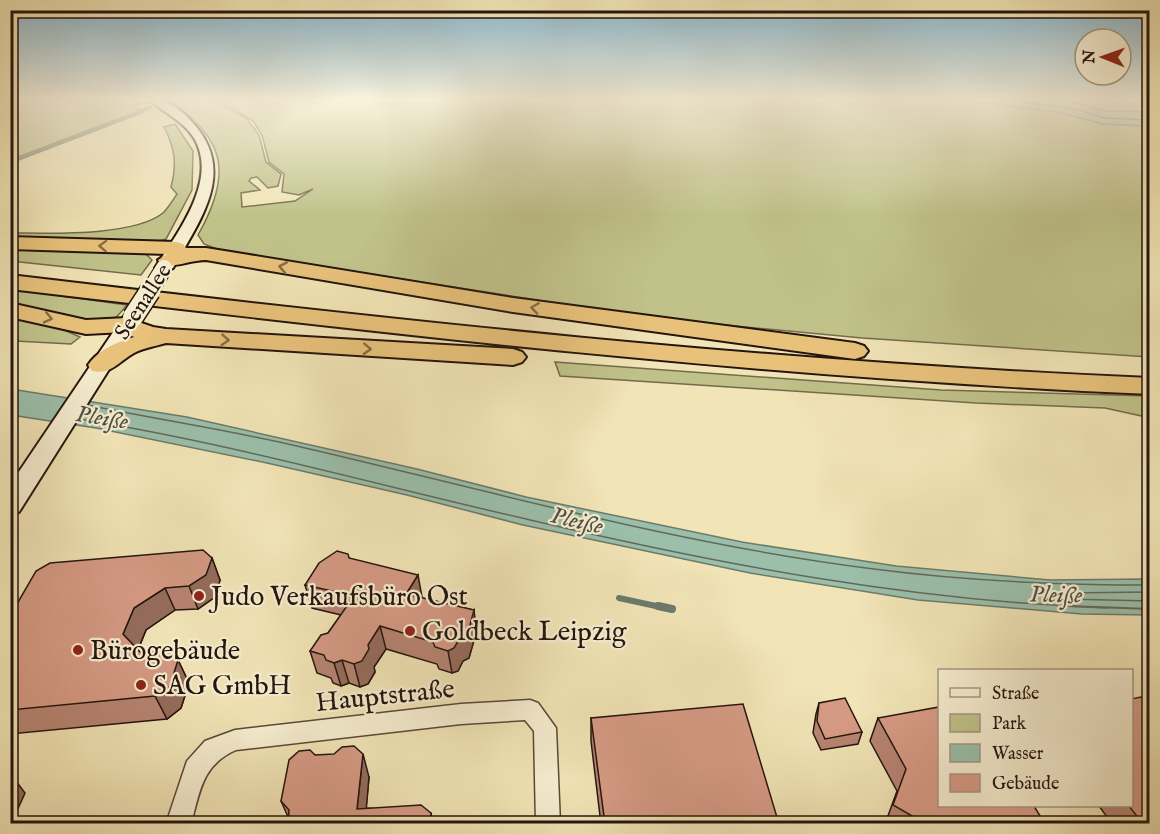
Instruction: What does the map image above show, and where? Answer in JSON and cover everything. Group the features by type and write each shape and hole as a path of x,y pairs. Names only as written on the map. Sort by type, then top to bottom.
{"highway":[{"path":"10,243 173,254 206,254 513,305 884,355"},
{"path":"10,268 619,334 884,355 1149,370"},
{"path":"10,282 551,342 959,376 1149,386"},
{"path":"10,310 86,327 130,321 148,334 166,336 747,372 959,376"},
{"path":"86,327 107,356 126,347 166,336"}],"main road":[{"name":"Seenallee","path":"10,506 197,215 208,176 207,152 199,138"}],"street":[{"name":"Hauptstraße","path":"178,824 195,769 213,749 235,740 522,710 530,710 546,728 548,824"}],"green space":[{"path":"11,138 76,138 11,163"},
{"path":"169,138 184,138 193,151 192,190 166,239 149,244 11,240 11,233 111,230 149,221 163,213 177,194 171,187 174,156"},
{"path":"209,138 260,138 266,162 281,174 278,186 268,188 257,177 251,178 249,181 260,190 241,193 242,207 295,201 313,189 299,195 282,192 284,174 269,162 263,138 1149,138 1149,357 862,338 652,318 222,251 204,244 198,235 209,214 219,176 218,160"},
{"path":"11,247 144,252 152,260 141,275 11,261"},
{"path":"11,289 127,305 113,320 89,320 11,304"},
{"path":"11,317 55,326 80,337 71,344 15,341 11,344"},
{"path":"555,362 941,390 1149,396 1149,420 1146,417 1105,408 976,403 560,376"}],"water":[{"name":"Pleiße","path":"11,389 187,417 417,469 526,497 742,542 896,566 1050,580 1149,579 1149,615 1082,614 918,600 750,573 523,525 407,495 267,463 96,428 11,415"}],"building":[{"name":"Bürogebäude","path":"203,550 212,558 206,575 189,586 165,588 134,608 123,634 141,653 169,651 178,660 170,686 155,696 10,710 10,616 36,571 50,563"},
{"path":"337,551 348,554 349,558 418,575 406,594 474,610 467,636 460,638 454,648 448,651 435,647 433,642 380,626 368,645 369,649 362,661 354,664 342,660 334,663 326,660 324,655 310,651 321,635 328,633 354,596 305,585 319,563"},
{"path":"1141,697 1149,706 1149,824 1143,824 1130,807 1133,807 1133,699"},
{"path":"845,698 862,732 825,739 817,721 819,703"},
{"path":"743,704 779,824 605,824 591,718"},
{"path":"938,707 938,807 1035,807 1045,824 918,824 914,817 893,805 906,769 878,718"},
{"path":"354,746 363,754 357,809 421,805 431,813 430,824 288,824 289,810 281,801 289,760 299,751 310,750 315,755 334,754 342,747"},
{"path":"16,781 10,794 10,782"}],"waterway":[{"path":"10,161 70,138"},
{"path":"619,598 665,608"},
{"path":"658,606 672,609"}],"place":[{"name":"Judo Verkaufsbüro Ost","path":"199,596"},
{"name":"Goldbeck Leipzig","path":"410,631"},
{"name":"Bürogebäude","path":"78,650"},
{"name":"SAG GmbH","path":"141,685"}]}
